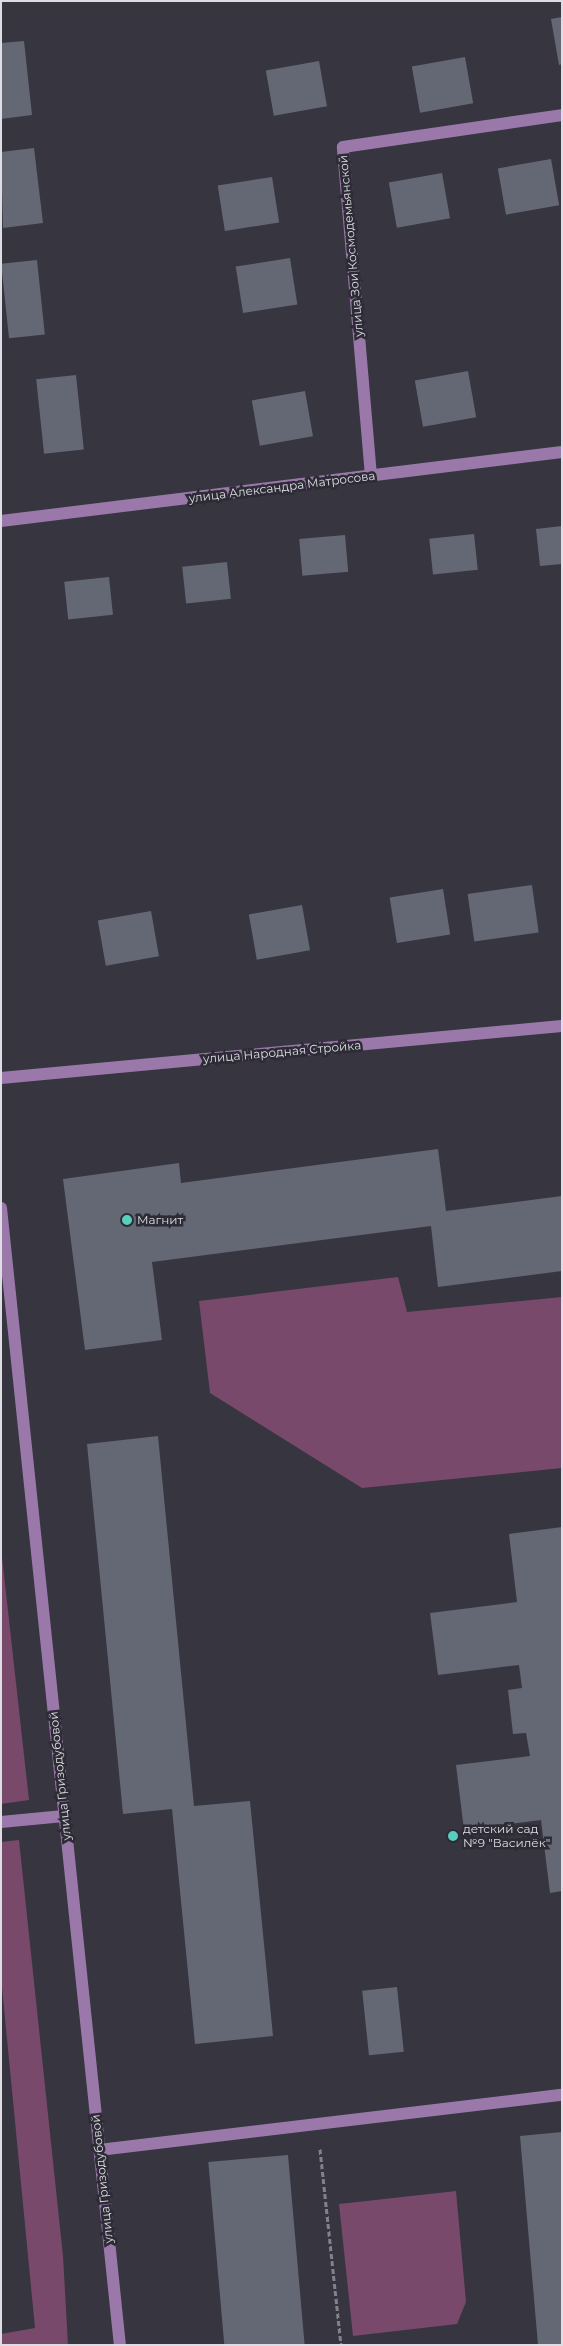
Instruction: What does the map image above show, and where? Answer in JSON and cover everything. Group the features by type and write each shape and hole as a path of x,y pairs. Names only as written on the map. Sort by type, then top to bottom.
{"street":[{"name":"улица Зои Космодемьянской","path":"371,476 343,147 562,115"},
{"name":"улица Александра Матросова","path":"1,521 562,452"},
{"name":"улица Народная Стройка","path":"1,1078 562,1026"},
{"name":"улица Гризодубовой","path":"1,1208 120,2345"},
{"path":"1,1822 64,1816"},
{"path":"99,2150 562,2095"}],"path":[{"path":"317,2124 341,2345"}],"shaded area":[{"path":"398,1277 407,1312 562,1297 562,1468 362,1488 210,1393 199,1301"},
{"path":"1,1548 29,1800 1,1804"},
{"path":"19,1840 63,2256 68,2345 1,2345 1,2334 35,2328 1,1977 1,1842"},
{"path":"456,2191 466,2302 457,2324 353,2336 339,2204"}],"building":[{"path":"562,17 562,64 559,65 551,19"},
{"path":"24,41 32,115 1,119 1,43"},
{"path":"465,57 473,103 420,113 412,66"},
{"path":"319,61 327,106 274,116 266,70"},
{"path":"34,148 43,223 3,228 1,152"},
{"path":"551,159 559,205 506,215 498,168"},
{"path":"442,173 450,218 397,228 389,182"},
{"path":"272,177 279,222 225,231 218,186"},
{"path":"290,258 297,304 243,313 236,267"},
{"path":"37,260 45,335 9,338 1,264"},
{"path":"468,371 476,417 423,427 415,380"},
{"path":"76,375 84,450 44,454 36,379"},
{"path":"305,391 313,436 260,446 252,400"},
{"path":"562,526 562,564 540,566 536,529"},
{"path":"474,534 478,570 433,575 429,539"},
{"path":"345,535 348,572 302,576 299,539"},
{"path":"227,562 231,599 186,604 182,567"},
{"path":"109,577 113,615 68,619 64,582"},
{"path":"532,885 539,933 474,942 468,894"},
{"path":"443,889 450,934 397,943 390,897"},
{"path":"302,905 310,950 257,960 249,914"},
{"path":"151,911 159,956 106,966 98,920"},
{"path":"438,1149 446,1211 562,1196 562,1271 438,1287 431,1226 152,1262 162,1340 85,1350 63,1179 179,1163 181,1183"},
{"path":"158,1436 194,1806 250,1801 273,2036 195,2044 172,1809 123,1814 87,1444"},
{"path":"562,1527 562,1891 550,1893 541,1820 464,1830 456,1765 530,1756 526,1733 513,1734 508,1690 522,1688 519,1665 438,1675 430,1613 517,1602 509,1534"},
{"path":"397,1987 404,2052 369,2055 362,1991"},
{"path":"562,2132 562,2345 538,2345 520,2136"},
{"path":"288,2155 305,2345 224,2345 208,2162"}],"place":[{"name":"Магнит","path":"127,1220"},
{"name":"детский сад №9 \"Василёк\"","path":"453,1836"}]}
